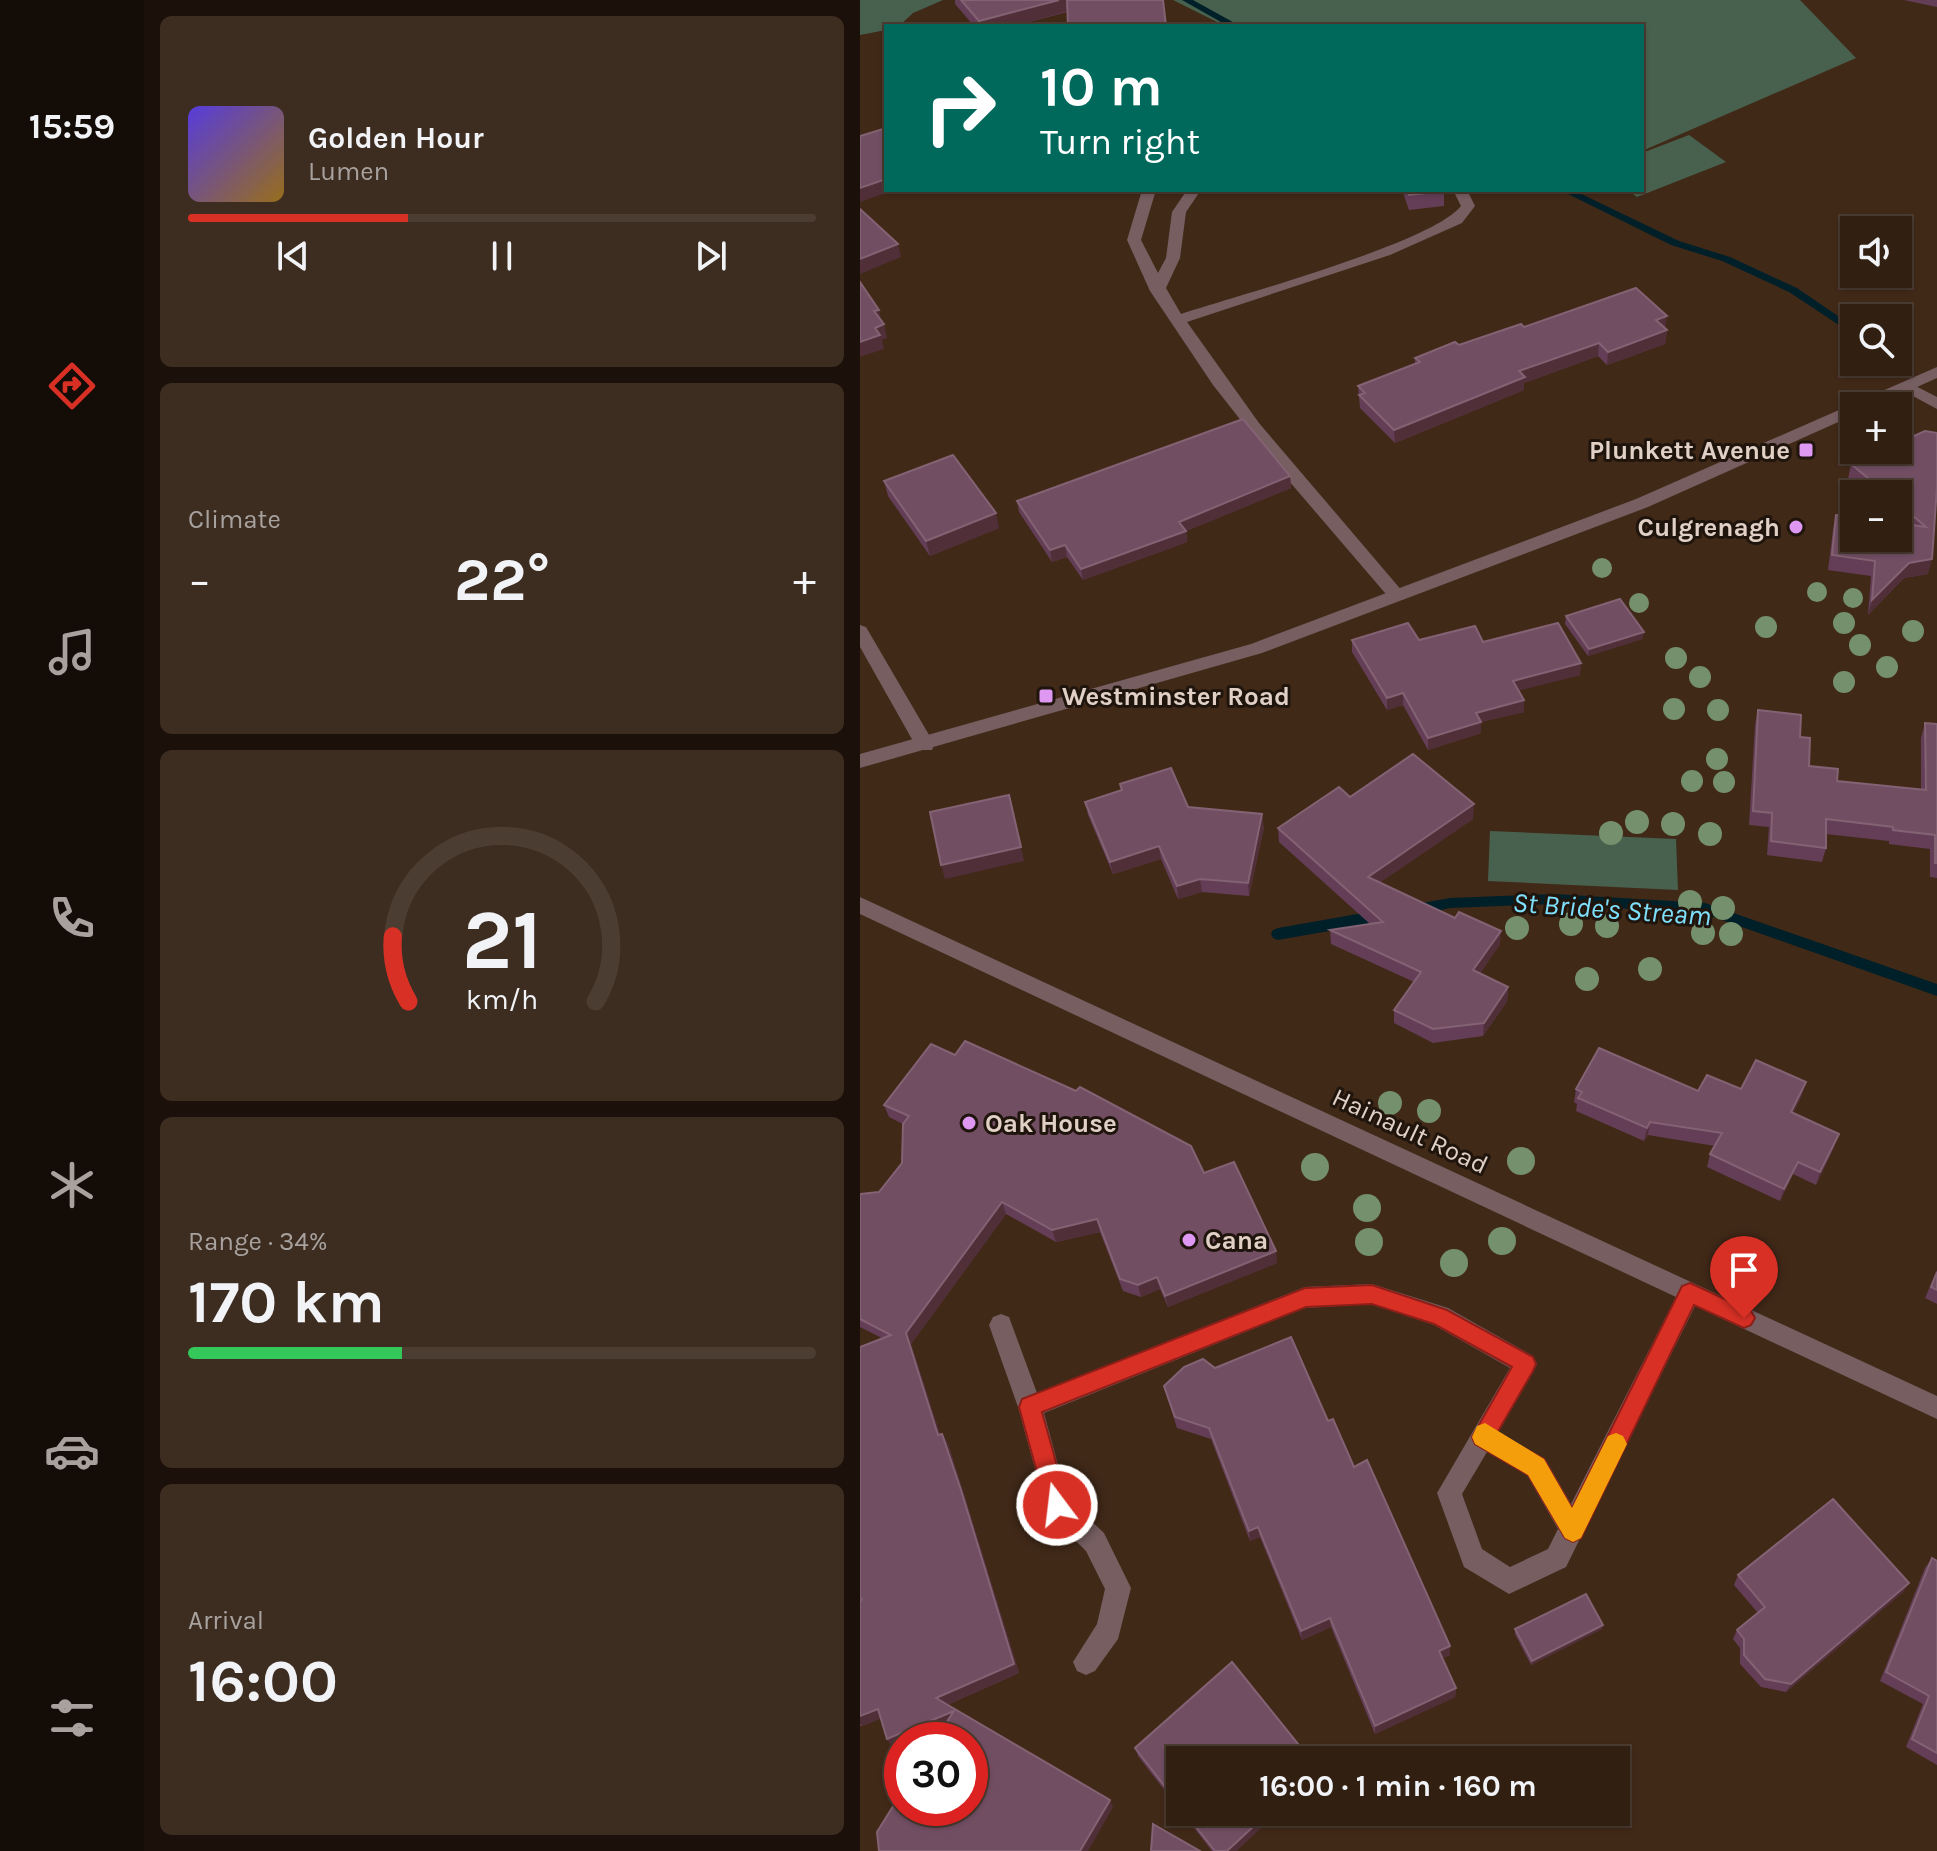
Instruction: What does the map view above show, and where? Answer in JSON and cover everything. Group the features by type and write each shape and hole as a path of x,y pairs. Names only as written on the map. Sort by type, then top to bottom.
{"street":[{"path":"1148,192 1134,240 1157,291 1280,456 1397,596"},
{"path":"1157,291 1173,258 1179,212 1193,192"},
{"path":"1178,320 1385,252 1457,220 1468,206 1461,192"},
{"path":"1892,392 1937,372"},
{"path":"1906,386 1937,404"},
{"path":"860,761 1256,649 1642,503 1840,415"},
{"path":"860,631 925,745"},
{"name":"Hainault Road","path":"860,905 1937,1408"},
{"path":"1030,1407 1305,1298 1372,1294 1440,1316 1525,1364 1449,1493 1473,1558 1509,1581 1557,1558 1690,1293"},
{"path":"1001,1325 1030,1407 1057,1505 1095,1542 1118,1588 1109,1630 1086,1662"},
{"path":"1483,1437 1536,1467 1573,1531"}],"green space":[{"path":"860,0 943,0 913,13 901,24 884,24 884,30 860,35"},
{"path":"1173,0 1800,0 1856,58 1644,150 1644,24 1221,24"},
{"path":"1689,135 1726,162 1637,197 1630,192 1644,192 1644,152"},
{"path":"1490,831 1676,839 1678,890 1488,881"}],"building":[{"path":"961,0 1059,0 979,21"},
{"path":"1067,0 1163,0 1166,24 1068,24"},
{"path":"884,129 884,180 860,188 860,136"},
{"path":"1408,192 1435,192 1409,195"},
{"path":"860,209 898,244 860,259"},
{"path":"860,282 879,310 874,311 884,324 875,328 880,335 860,342"},
{"path":"1636,288 1667,316 1656,320 1667,330 1608,352 1599,343 1519,371 1525,377 1394,430 1359,395 1365,393 1358,386 1420,362 1415,358 1455,342 1459,345 1521,324 1524,327"},
{"path":"1243,419 1290,476 1179,522 1186,531 1081,569 1065,545 1050,550 1017,501"},
{"path":"1925,431 1937,433 1932,559 1909,563 1872,600 1875,561 1832,555 1836,515 1840,515 1840,552 1912,552 1912,525 1926,527 1912,515 1912,480 1870,480 1851,464 1912,464 1912,437"},
{"path":"953,455 996,513 926,541 884,481"},
{"path":"1620,599 1644,632 1589,649 1566,616"},
{"path":"1408,623 1419,640 1475,626 1483,642 1558,623 1581,663 1513,681 1524,700 1476,713 1481,722 1428,738 1403,693 1387,698 1352,640"},
{"path":"1758,710 1801,715 1800,737 1810,738 1809,766 1838,769 1837,781 1926,790 1925,723 1937,724 1937,863 1935,835 1893,830 1893,827 1826,819 1826,848 1771,841 1772,813 1753,811"},
{"path":"1413,754 1474,804 1368,877 1455,918 1459,912 1501,931 1473,970 1508,987 1484,1023 1433,1029 1394,1010 1421,972 1330,930 1383,922 1278,828 1339,787 1350,797"},
{"path":"1171,768 1188,807 1262,814 1248,883 1200,879 1177,886 1159,846 1110,862 1085,802 1122,790 1120,784"},
{"path":"1009,795 1021,847 941,865 930,812"},
{"path":"965,1041 1076,1091 1080,1087 1191,1146 1204,1173 1234,1162 1276,1251 1165,1296 1157,1277 1138,1285 1120,1279 1097,1219 1052,1230 1002,1202 906,1333 938,1435 942,1434 961,1490 1014,1664 936,1698 977,1722 947,1722 954,1711 928,1722 884,1722 884,1729 878,1709 860,1716 860,1347 891,1335 860,1319 860,1194 879,1192 902,1163 903,1124 909,1116 884,1105 931,1044 955,1055"},
{"path":"1599,1048 1698,1091 1707,1075 1741,1089 1756,1060 1806,1082 1791,1112 1839,1134 1820,1172 1798,1162 1784,1189 1710,1154 1722,1133 1650,1122 1647,1128 1578,1098 1582,1092 1576,1089"},
{"path":"1937,1272 1937,1290 1931,1287"},
{"path":"1291,1337 1328,1421 1333,1419 1354,1467 1367,1460 1450,1646 1439,1651 1456,1688 1375,1726 1330,1618 1301,1631 1258,1527 1249,1531 1209,1428 1175,1417 1164,1386 1184,1367 1203,1359 1215,1368"},
{"path":"1833,1499 1909,1583 1791,1684 1765,1679 1744,1655 1744,1639 1737,1630 1765,1607 1738,1575"},
{"path":"1932,1558 1937,1561 1937,1753 1912,1739 1929,1696 1886,1672"},
{"path":"1586,1594 1603,1625 1532,1661 1515,1629"},
{"path":"1232,1662 1300,1746 1166,1746 1166,1788 1135,1748"},
{"path":"988,1728 1110,1800 1080,1851 879,1851 877,1832 884,1821 884,1826 988,1826"},
{"path":"1153,1824 1200,1851 1151,1851"},
{"path":"1195,1826 1254,1826 1227,1851 1215,1851"}],"waterway":[{"path":"1186,0 1231,24"},
{"path":"1569,192 1675,243 1726,259 1793,290 1840,322"},
{"name":"St Bride's Stream","path":"1416,910 1450,903 1554,899 1705,909 1937,990"},
{"name":"St Bride's Stream","path":"1278,934 1380,916"}],"slow traffic":[{"path":"1485,1433 1483,1437 1536,1467 1573,1531 1616,1444"}],"place":[{"name":"Plunkett Avenue","path":"1806,450"},
{"name":"Culgrenagh","path":"1796,527"},
{"name":"Westminster Road","path":"1046,696"},
{"name":"Oak House","path":"969,1123"},
{"name":"Cana","path":"1189,1240"}],"route":[{"path":"1057,1505 1030,1407 1305,1298 1372,1294 1440,1316 1525,1364 1483,1437 1536,1467 1573,1531 1690,1293 1744,1318"}]}
